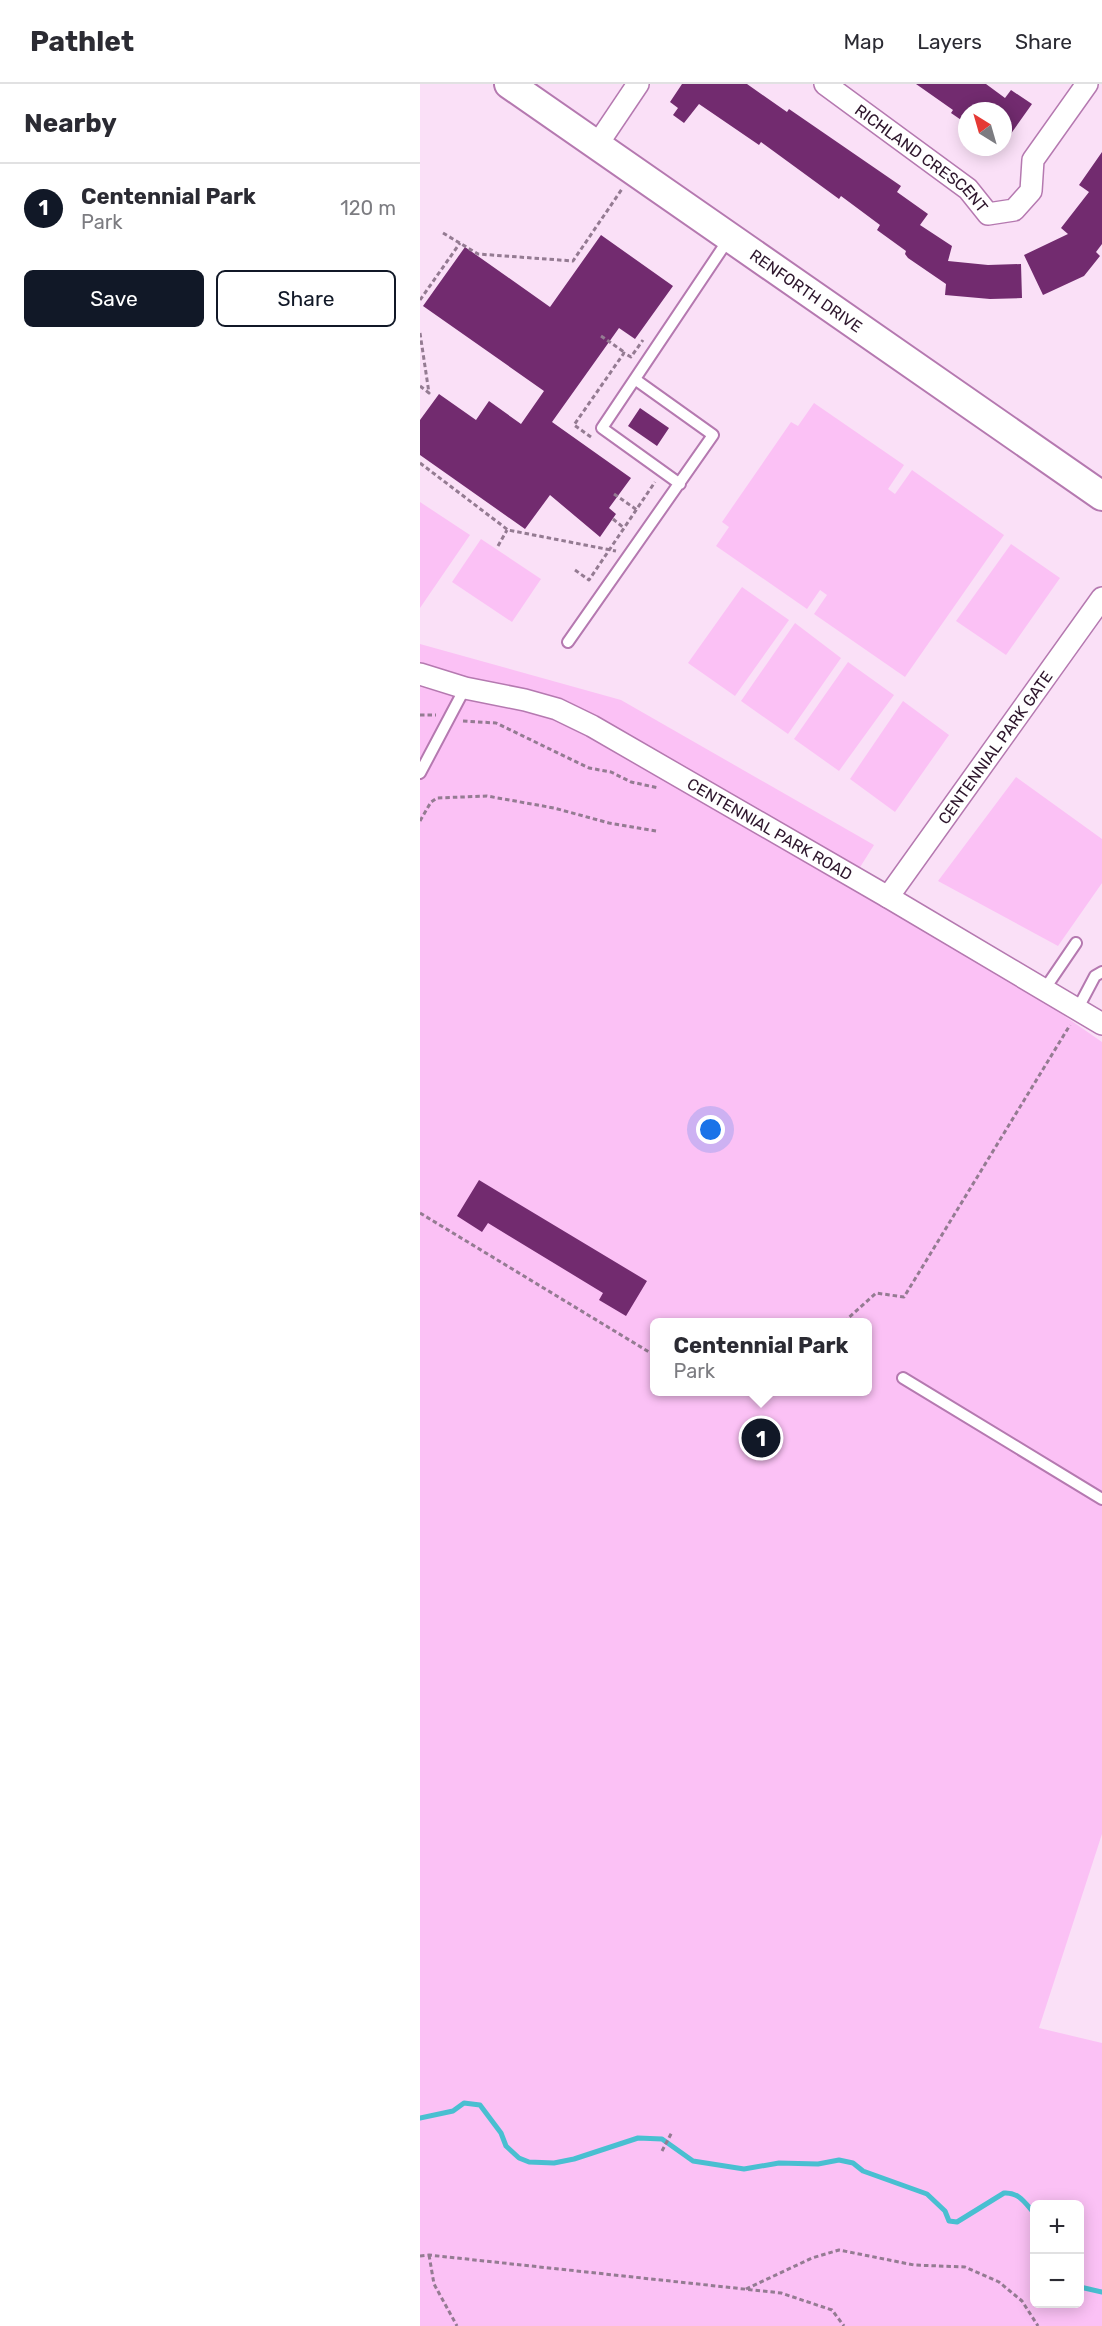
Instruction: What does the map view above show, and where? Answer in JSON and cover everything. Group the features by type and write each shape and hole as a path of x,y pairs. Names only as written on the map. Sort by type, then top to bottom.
{"main road":[{"name":"RENFORTH DRIVE","path":"509,84 1102,496"}],"street":[{"path":"597,145 638,84"},
{"name":"RICHLAND CRESCENT","path":"825,84 968,189 988,214 1014,210 1031,191 1033,160 1087,84"},
{"name":"CENTENNIAL PARK GATE","path":"888,897 1102,598"},
{"name":"CENTENNIAL PARK ROAD","path":"420,674 465,688 557,709 591,726 888,897 1044,990 1074,1017 1102,1024"}],"lane":[{"path":"680,484 602,428 730,237"},
{"path":"568,642 713,435 636,380"},
{"path":"420,773 465,688"},
{"path":"1044,990 1076,943"},
{"path":"1074,1017 1095,976 1102,972"},
{"path":"903,1378 1102,1499"}],"path":[{"path":"443,232 478,254 573,261 622,187"},
{"path":"420,300 460,243"},
{"path":"420,333 429,393 420,387"},
{"path":"601,336 631,357 644,339"},
{"path":"592,438 574,425 624,352"},
{"path":"420,463 507,530 629,555"},
{"path":"575,570 589,580 656,482 647,476"},
{"path":"614,494 637,510"},
{"path":"613,519 624,528"},
{"path":"498,546 507,530"},
{"path":"420,715 466,722 496,723 589,768 611,772 631,782 666,790"},
{"path":"420,821 431,802 437,798 487,796 554,808 609,823 656,831"},
{"path":"849,1318 876,1293 904,1297 1074,1017"},
{"path":"420,1213 650,1353"},
{"path":"662,2151 672,2132"},
{"path":"744,2290 812,2258 839,2250 914,2265 965,2267 999,2282 1022,2301 1038,2326"},
{"path":"429,2255 434,2284 457,2326"},
{"path":"420,2256 429,2255 782,2293 832,2310 844,2326"}],"shaded area":[{"path":"814,403 904,465 888,489 895,494 912,470 1004,535 905,677 814,614 827,595 820,590 807,609 716,546 729,527 722,522 791,422 798,426"},
{"path":"420,502 470,535 420,608"},
{"path":"481,539 541,579 512,622 452,582"},
{"path":"1011,544 1060,578 1006,655 956,621"},
{"path":"742,587 789,620 735,696 688,663"},
{"path":"795,623 841,658 788,734 741,701"},
{"path":"420,644 621,700 874,845 857,872 1102,1042 1102,1834 1039,2028 1102,2043 1102,2326 420,2326"},
{"path":"848,662 894,695 839,771 794,739"},
{"path":"903,701 949,735 895,812 850,779"},
{"path":"1016,777 1102,839 1102,883 1058,946 938,881"}],"building":[{"path":"682,84 747,84 787,112 789,109 901,186 897,192 928,214 920,225 952,246 948,261 988,265 1021,264 1022,298 990,299 945,295 946,284 908,258 906,251 877,230 880,225 841,196 839,199 761,142 759,145 699,104 684,123 673,115 678,108 670,102"},
{"path":"916,84 986,84 1005,98 1011,90 1032,104 1012,132 1012,102 958,102 958,118 951,113 953,110"},
{"path":"1102,152 1102,244 1096,252 1100,256 1084,276 1043,295 1024,255 1068,234 1061,228 1089,192 1079,185"},
{"path":"601,235 673,286 635,339 619,328 552,422 631,478 609,508 616,514 600,537 550,495 525,529 420,455 420,420 439,394 476,420 489,401 521,424 544,391 423,306 465,247 550,307"},
{"path":"640,408 669,428 657,446 628,426"},
{"path":"479,1180 647,1281 626,1316 599,1300 603,1293 488,1223 482,1232 457,1216"}],"waterway":[{"path":"420,2118 453,2111 464,2103 480,2105 501,2133 506,2146 519,2158 529,2162 554,2163 574,2159 638,2138 662,2139 693,2161 744,2169 779,2163 818,2164 839,2160 853,2163 863,2171 927,2194 945,2211 949,2221 957,2222 1004,2193 1018,2196 1030,2208"},
{"path":"1084,2288 1102,2292"}],"place":[{"name":"Centennial Park","path":"761,1438"}]}
